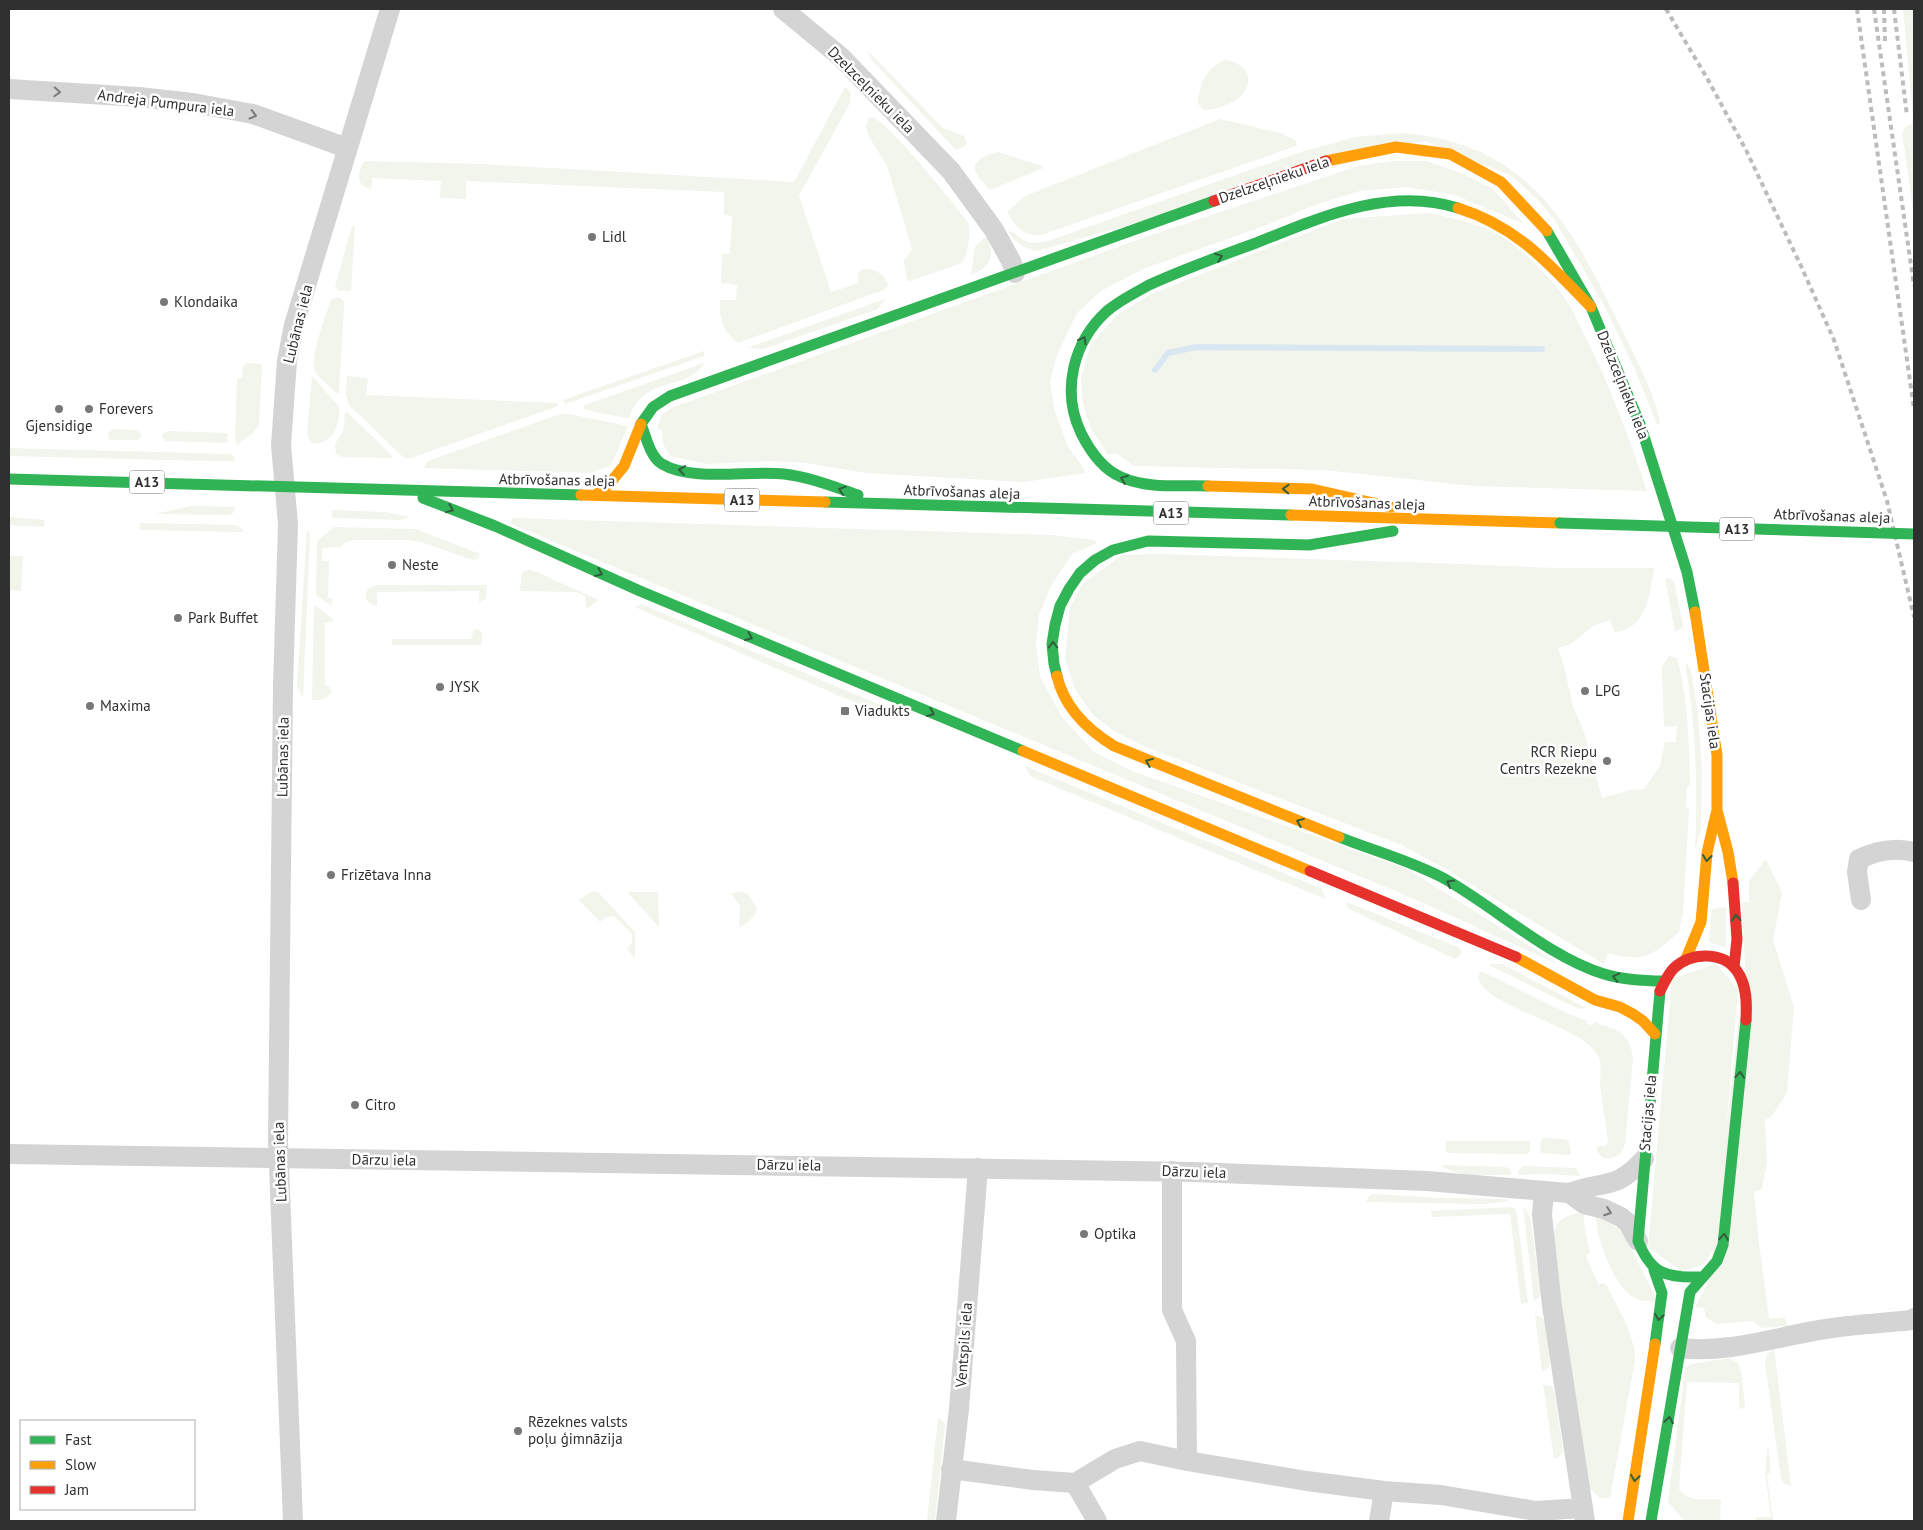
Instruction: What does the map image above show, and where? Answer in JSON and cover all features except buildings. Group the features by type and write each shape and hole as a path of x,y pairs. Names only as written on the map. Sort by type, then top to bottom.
{"main road":[{"name":"Dzelzceļnieku iela","path":"1015,273 1318,162 1396,146 1450,154 1501,182 1547,231 1591,307 1628,391 1661,488 1687,572 1701,643"},
{"path":"1454,521 1312,489 1144,484 1130,482 1118,477 1107,470 1090,449 1078,426 1074,413 1071,381 1079,347 1086,333 1101,316 1117,303 1149,284 1320,217 1348,208 1392,201 1452,206 1495,222 1527,244 1591,307"},
{"path":"596,495 610,483 624,466 641,424 648,412 658,402 670,396 1015,273"},
{"path":"641,424 661,464 673,469 710,473 783,473 802,476 888,505"},
{"name":"Atbrīvošanas aleja","path":"9,479 1914,534"},
{"path":"405,491 495,526 640,591 1522,960 1595,1000 1620,1007 1633,1014 1643,1021 1655,1034"},
{"path":"1454,521 1309,545 1148,541 1130,544 1110,551 1084,569 1070,586 1060,604 1054,624 1052,643 1058,681 1066,700 1089,729 1122,751 1442,878 1492,908 1568,959 1604,974 1630,980 1647,982 1664,980"},
{"name":"Stacijas iela","path":"1701,643 1716,755 1717,810 1728,852 1734,892 1737,939 1734,967"},
{"name":"Stacijas iela","path":"1638,1241 1660,992 1664,980 1674,968 1685,961 1701,922 1707,853 1717,810"},
{"path":"1651,1521 1690,1292 1700,1276 1714,1267 1720,1258 1723,1245 1747,1008 1746,993 1734,967 1717,957 1700,956 1685,961"},
{"path":"1628,1521 1662,1293 1654,1270 1642,1253 1638,1241"},
{"path":"1654,1270 1667,1276 1682,1278 1700,1276"}],"street":[{"name":"Lubānas iela","path":"294,1521 279,1158 283,686 288,524 281,445 287,361 294,325 390,9"},
{"name":"Dzelzceļnieku iela","path":"783,9 841,57 951,171 994,230 1012,263 1015,273"},
{"name":"Andreja Pumpura iela","path":"9,89 139,97 193,103 253,114 326,142 347,148"},
{"path":"1861,900 1857,872 1859,859 1872,853 1888,850 1914,852"},
{"name":"Dārzu iela","path":"9,1154 1172,1171 1427,1181 1569,1193 1585,1187 1606,1185 1620,1180 1644,1159"},
{"name":"Ventspils iela","path":"946,1521 959,1409 978,1168"},
{"path":"1172,1171 1172,1310 1186,1341 1187,1461"},
{"path":"951,1469 1033,1480 1075,1483 1115,1459 1140,1451 1187,1461 1384,1491 1441,1495 1533,1516 1584,1515 1552,1306 1542,1215 1544,1191"},
{"name":"Dārzu iela","path":"1569,1193 1584,1204 1621,1218 1628,1223 1638,1241"},
{"path":"1680,1348 1694,1350 1748,1345 1832,1328 1913,1325"},
{"path":"1075,1483 1097,1521"},
{"path":"1379,1521 1384,1491"}],"shaded area":[{"path":"1903,9 1914,9 1914,217 1903,135 1905,127 1912,124 1913,116"},
{"path":"868,51 943,128 964,136 967,143 965,146 956,150 871,59"},
{"path":"1225,60 1240,65 1247,73 1248,83 1246,89 1239,98 1228,104 1215,109 1204,110 1198,104 1202,83 1213,67"},
{"path":"845,87 851,93 850,103 799,196 831,292 856,284 858,282 858,273 863,269 878,272 884,277 888,285 886,289 738,343 725,329 720,313 720,300 736,300 737,285 721,283 722,254 730,254 732,216 724,215 724,192 466,181 466,199 440,198 441,181 372,178 371,189 362,184 359,178 360,169 364,161 481,164 794,182"},
{"path":"872,117 892,132 967,221 969,242 962,263 910,281 907,280 904,261 912,250 911,245 887,166 868,135 866,127 868,119"},
{"path":"1220,119 1281,133 1295,140 1297,144 1296,146 1041,235 1024,232 1007,212 1025,196"},
{"path":"1403,133 1446,140 1483,153 1514,172 1540,196 1563,223 1584,255 1638,362 1649,387 1659,424 1657,424 1635,370 1604,305 1554,219 1539,201 1512,176 1425,141 1037,251 1021,244 1008,232 1011,231 1027,242 1048,241 1301,152 1355,137"},
{"path":"998,152 1042,166 1043,168 990,190 978,176 975,167 982,158"},
{"path":"1394,161 1426,161 1461,173 1492,188 1524,224 1455,195 1407,187 1360,191 1318,204 1264,226 1143,269 1101,291 1078,312 1057,355 1050,382 1055,412 1068,447 1083,467 1085,473 1024,482 866,473 806,463 770,461 708,464 670,456 663,444 662,430 657,428 662,415 671,408 1140,239 1358,166"},
{"path":"1428,213 1477,225 1504,238 1531,260 1557,287 1572,310 1596,358 1627,434 1647,491 1473,486 1324,470 1134,466 1116,453 1108,455 1091,429 1083,404 1081,379 1090,345 1117,315 1151,294 1342,219"},
{"path":"355,225 351,291 339,291 335,287 352,226"},
{"path":"985,237 988,239 991,257 986,266 971,275 975,247"},
{"path":"338,297 343,300 344,305 339,393 336,393 316,373 314,358 331,300"},
{"path":"885,299 878,309 763,349 747,348"},
{"path":"704,351 704,356 565,404 563,400"},
{"path":"247,363 262,366 259,425 254,432 237,445 235,439 237,378 242,378 243,366"},
{"path":"704,363 697,372 688,377 654,389 644,395 636,404 630,417 594,412 583,408 591,403"},
{"path":"312,376 339,407 338,421 334,433 330,438 319,443 311,443 307,434"},
{"path":"347,376 368,378 366,395 556,403 558,406 408,459 403,457 349,405 346,394"},
{"path":"347,412 392,456 391,458 342,457 336,454 335,444 343,432 345,413"},
{"path":"560,414 569,414 628,426 611,465 591,473 423,468 428,461"},
{"path":"112,429 138,430 142,435 138,440 112,440 109,439 108,433"},
{"path":"168,431 227,433 228,441 227,443 165,441 162,438 162,434"},
{"path":"9,448 227,454 233,455 235,461 9,456"},
{"path":"191,506 235,507 233,513 229,515 155,514"},
{"path":"331,510 385,512 410,517 399,520 333,518"},
{"path":"9,517 45,520 44,527 9,525"},
{"path":"512,518 1051,535 1093,540 1097,543 1072,554 1051,586 1039,615 1036,644 1040,676 1061,716 1094,752 1132,771 1407,869 1562,966 1412,898 511,524"},
{"path":"140,523 236,525 244,532 140,530"},
{"path":"334,527 416,529 480,554 478,559 473,560 421,542 408,540 355,540 346,542 340,547 322,548 322,561 329,561 328,598 332,598 332,606 316,595 317,541"},
{"path":"307,530 310,534 303,697 297,686"},
{"path":"1159,554 1556,568 1654,568 1651,589 1645,609 1634,624 1626,629 1615,632 1610,620 1593,626 1571,644 1558,648 1572,703 1584,732 1602,798 1630,790 1644,789 1660,766 1665,742 1676,742 1677,726 1664,727 1662,667 1669,656 1677,658 1686,705 1690,785 1687,787 1686,807 1689,810 1683,913 1679,932 1661,947 1647,955 1631,957 1608,953 1604,964 1404,846 1141,745 1114,731 1093,715 1075,689 1065,659 1070,608 1082,584 1122,555"},
{"path":"9,556 23,556 21,591 9,590"},
{"path":"530,570 599,600 588,608 586,607 585,596 576,592 520,591 522,573"},
{"path":"1669,578 1674,582 1683,625 1683,628 1675,631 1665,579"},
{"path":"377,585 487,585 486,598 479,603 479,591 377,592 377,606 369,603 366,595 367,589"},
{"path":"641,604 911,718 893,719 635,607"},
{"path":"314,605 333,619 333,622 325,623 325,685 331,687 331,692 320,700 312,700"},
{"path":"474,629 479,630 482,634 481,645 392,645 392,639 471,639"},
{"path":"1685,662 1691,670 1698,714 1702,769 1701,828 1695,851 1695,756 1692,710"},
{"path":"1025,766 1322,889 1325,899 1030,776"},
{"path":"1766,859 1782,893 1773,940 1794,1007 1787,1093 1772,1116 1765,1120 1767,1163 1762,1189 1754,1192 1769,1319 1785,1317 1787,1326 1762,1328 1753,1321 1716,1324 1706,1317 1704,1308 1695,1307 1709,1281 1745,964 1742,902 1749,902 1749,881"},
{"path":"593,891 598,892 635,932 635,958 627,949 632,943 632,934 614,916 605,917 600,922 579,900"},
{"path":"627,892 658,892 659,927"},
{"path":"743,892 748,894 757,908 751,919 739,927 740,906 731,893"},
{"path":"1347,902 1460,948 1462,954 1455,959 1349,909"},
{"path":"1726,907 1726,947 1710,943 1709,941 1712,909"},
{"path":"1502,964 1586,1008 1580,1009 1562,1001 1489,965"},
{"path":"1716,964 1738,989 1717,1243 1703,1265 1681,1271 1648,1247 1672,979"},
{"path":"1481,971 1587,1021 1586,1024 1593,1025 1594,1022 1619,1031 1628,1041 1633,1059 1625,1144 1617,1156 1603,1158 1597,1152 1597,1148 1605,1146 1608,1142 1600,1085 1601,1068 1599,1058 1590,1046 1575,1036 1498,999 1485,989 1478,977"},
{"path":"1542,1138 1566,1139 1569,1142 1571,1154 1541,1153"},
{"path":"1446,1141 1530,1141 1530,1151 1528,1154 1449,1153 1445,1150"},
{"path":"1441,1165 1505,1167 1511,1170 1511,1175 1465,1174"},
{"path":"1524,1166 1575,1168 1580,1176 1518,1175 1519,1170"},
{"path":"1373,1194 1505,1199 1509,1201 1483,1204 1366,1202 1369,1196"},
{"path":"1523,1206 1530,1217 1541,1293 1540,1297 1534,1301"},
{"path":"1511,1207 1515,1209 1517,1215 1528,1303 1521,1304 1510,1214 1432,1217 1431,1211"},
{"path":"1584,1213 1590,1253 1586,1257 1599,1285 1603,1283 1607,1286 1625,1322 1632,1341 1635,1360 1610,1498 1600,1498 1587,1486 1553,1246 1556,1226 1569,1215"},
{"path":"1596,1216 1613,1224 1624,1235 1658,1302 1637,1299 1620,1284 1603,1249"},
{"path":"1535,1315 1545,1321 1550,1363 1544,1371 1542,1371"},
{"path":"1774,1349 1791,1486 1783,1483 1781,1478 1765,1363 1767,1354"},
{"path":"1729,1358 1738,1363 1741,1371 1744,1408 1739,1409 1739,1383 1687,1382 1679,1489 1682,1493 1692,1498 1703,1500 1721,1499 1720,1521 1685,1521 1668,1502 1685,1368 1692,1364"},
{"path":"1543,1384 1554,1389 1563,1451 1559,1457 1554,1459"},
{"path":"938,1418 944,1422 945,1426 935,1521 927,1521"},
{"path":"1768,1444 1771,1473 1767,1474 1773,1521 1756,1521 1756,1517 1771,1517 1765,1473"}],"waterway":[{"path":"1155,370 1168,353 1196,347 1542,349"}],"railway":[{"path":"1666,9 1707,78 1746,150 1834,340 1887,501 1914,617"},
{"path":"1857,9 1914,409"},
{"path":"1874,9 1914,286"},
{"path":"1884,9 1885,41"},
{"path":"1894,9 1907,116"}],"traffic: fast":[{"path":"641,424 653,407 670,396 1214,201"},
{"path":"1208,486 1164,486 1131,481 1114,474 1102,464 1088,446 1075,417 1071,384 1079,352 1095,323 1112,307 1149,285 1329,215 1380,203 1406,201 1432,202 1458,208"},
{"path":"1547,231 1591,307 1640,424 1687,572 1695,612"},
{"path":"641,424 654,456 662,464 674,469 689,473 705,474 770,473 794,475 858,495"},
{"path":"9,479 581,495"},
{"path":"423,498 495,526 640,591 1023,751"},
{"path":"825,502 1291,515"},
{"path":"1560,523 1914,534"},
{"path":"1057,676 1052,644 1060,606 1080,573 1095,560 1113,550 1148,541 1309,545 1393,531"},
{"path":"1339,837 1406,861 1445,879 1543,944 1583,966 1619,978 1664,981"},
{"path":"1660,991 1638,1241 1648,1261 1661,1272 1669,1275 1700,1277"},
{"path":"1651,1521 1690,1292 1717,1261 1723,1245 1746,1020"},
{"path":"1654,1270 1662,1293 1655,1344"}],"traffic: slow":[{"path":"1326,161 1396,147 1450,154 1501,182 1547,231"},
{"path":"1458,208 1498,225 1515,236 1561,276 1591,307"},
{"path":"596,495 610,483 624,466 641,424"},
{"path":"1208,486 1312,489 1391,507"},
{"path":"581,495 825,502"},
{"path":"1291,515 1560,523"},
{"path":"1695,612 1717,755 1717,810 1728,852 1733,883"},
{"path":"1057,676 1065,698 1078,717 1095,733 1114,746 1339,837"},
{"path":"1023,751 1310,871"},
{"path":"1685,961 1701,922 1707,853 1716,814"},
{"path":"1516,957 1595,1000 1620,1007 1633,1014 1643,1021 1655,1034"},
{"path":"1628,1521 1655,1344"}],"traffic: jam":[{"path":"1214,201 1326,161"},
{"path":"1310,871 1516,957"},
{"path":"1733,883 1737,939 1734,967"},
{"path":"1660,991 1674,968 1689,959 1707,956 1724,960 1731,964 1743,982 1746,995 1746,1020"}],"place":[{"name":"Lidl","path":"592,237"},
{"name":"Klondaika","path":"164,302"},
{"name":"Gjensidige","path":"59,409"},
{"name":"Forevers","path":"89,409"},
{"name":"Neste","path":"392,565"},
{"name":"Park Buffet","path":"178,618"},
{"name":"JYSK","path":"440,687"},
{"name":"LPG","path":"1585,691"},
{"name":"Maxima","path":"90,706"},
{"name":"Viadukts","path":"845,711"},
{"name":"RCR Riepu Centrs Rezekne","path":"1607,761"},
{"name":"Frizētava Inna","path":"331,875"},
{"name":"Citro","path":"355,1105"},
{"name":"Optika","path":"1084,1234"},
{"name":"Rēzeknes valsts poļu ģimnāzija","path":"518,1431"}]}
